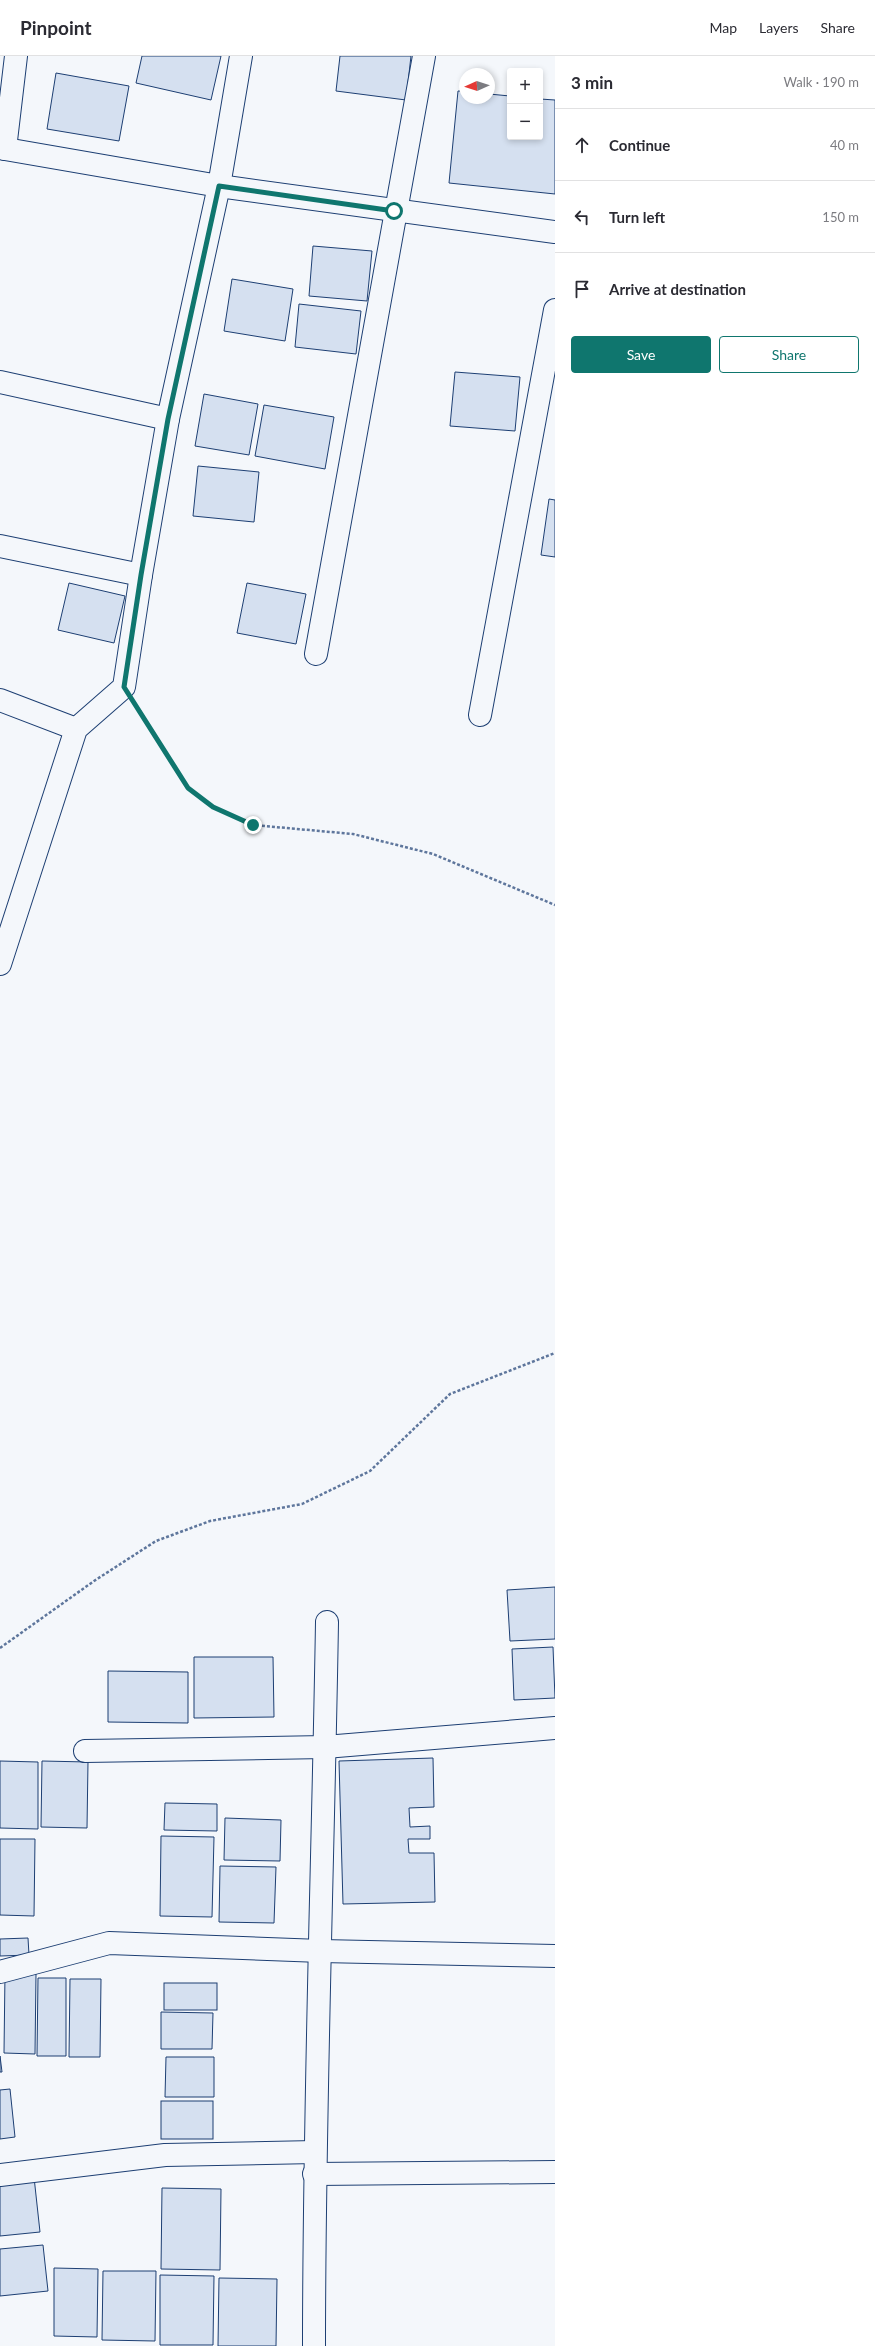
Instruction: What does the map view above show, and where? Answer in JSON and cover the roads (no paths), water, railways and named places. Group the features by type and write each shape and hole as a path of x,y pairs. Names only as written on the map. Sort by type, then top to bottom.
{"street":[{"path":"16,56 2,148 219,186 555,232"},
{"path":"0,964 76,729 124,687 141,575 168,419 219,186 242,56"},
{"path":"316,654 394,211 424,56"},
{"path":"480,715 555,310"},
{"path":"0,382 168,419"},
{"path":"0,546 141,575"},
{"path":"0,700 76,729"},
{"path":"314,2346 314,2174 321,1951 327,1622"},
{"path":"85,1751 325,1747 555,1728"},
{"path":"0,1972 109,1943 321,1951 555,1956"},
{"path":"0,2175 164,2155 315,2152"},
{"path":"314,2174 555,2172"}]}
